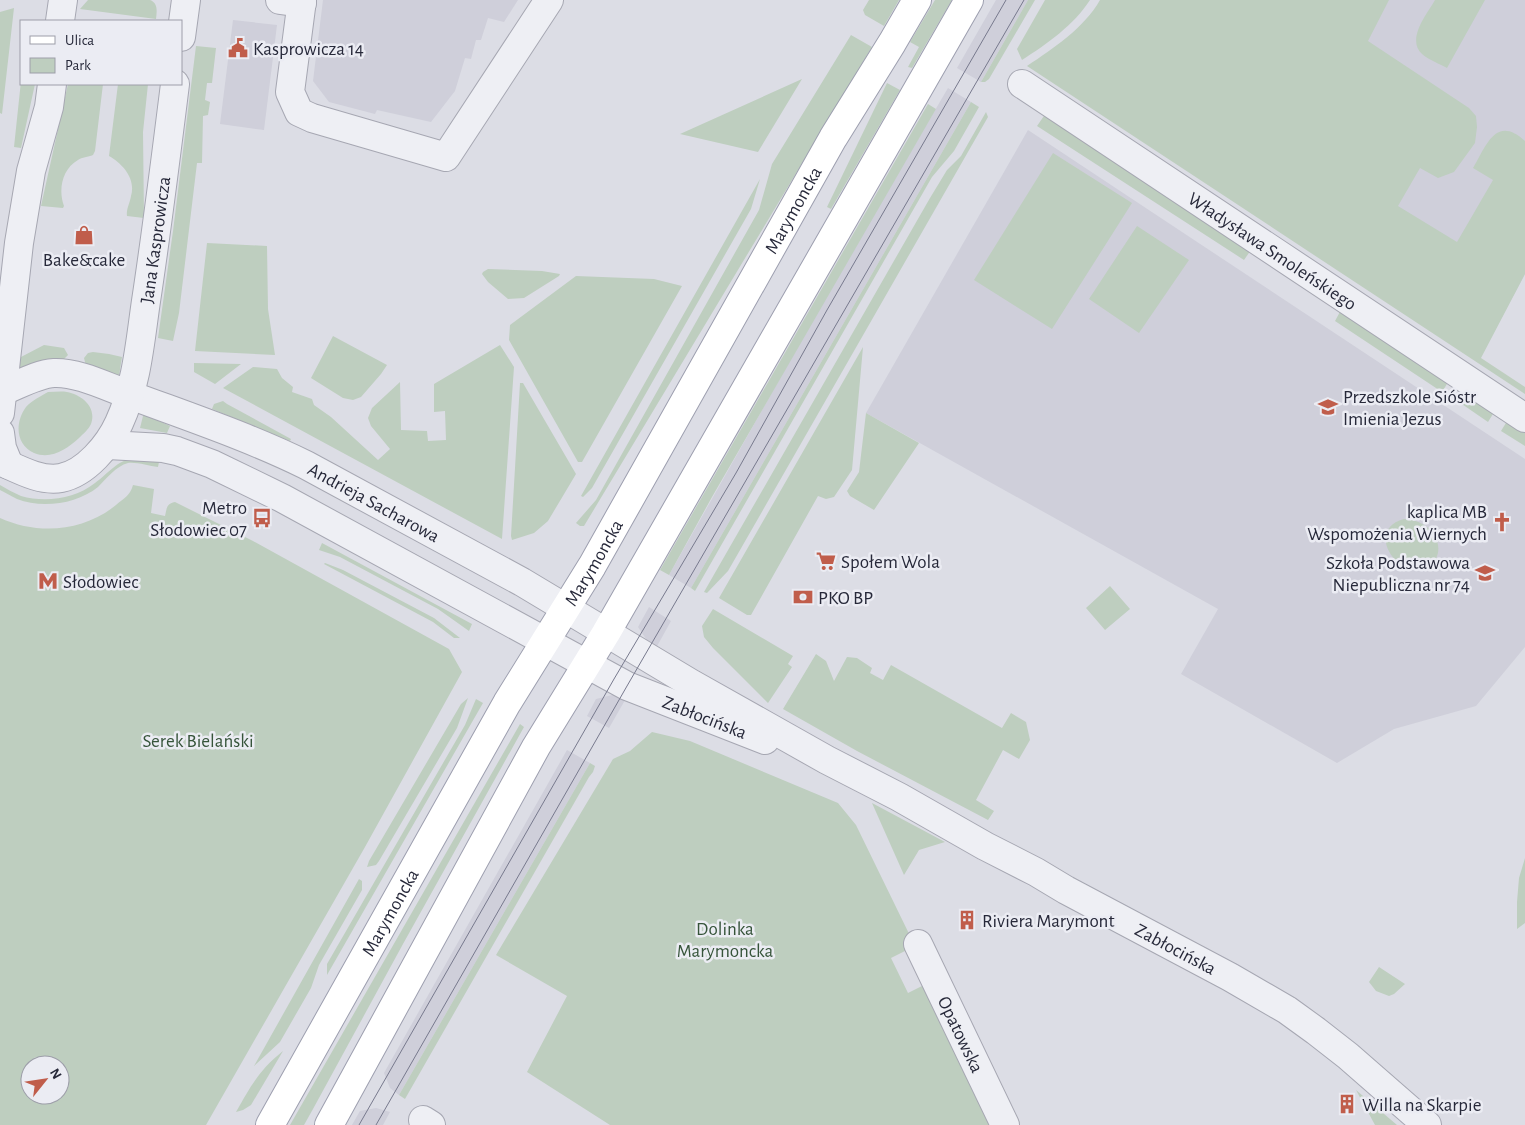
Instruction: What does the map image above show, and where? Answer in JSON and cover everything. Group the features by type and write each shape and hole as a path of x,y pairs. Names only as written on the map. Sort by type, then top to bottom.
{"main road":[{"name":"Marymoncka","path":"270,1125 507,703 601,549 833,138 917,0"},
{"path":"329,1125 536,747 606,633 969,0"}],"street":[{"path":"60,20 63,0"},
{"path":"182,30 186,0"},
{"path":"295,1 290,92 298,112 312,118 446,157 549,0"},
{"name":"Władysława Smoleńskiego","path":"1022,84 1525,418"},
{"path":"1,399 19,243 31,171 49,107 52,85"},
{"name":"Jana Kasprowicza","path":"4,463 42,478 61,478 72,474 88,464 108,445 120,422 135,375 158,226 175,85"},
{"name":"Andrieja Sacharowa","path":"1,399 36,378 53,373 72,375 102,384 217,427 300,462 522,582 606,633"},
{"path":"0,433 4,463"},
{"name":"Andrieja Sacharowa","path":"108,445 162,448 192,456 221,468 282,498 587,664"},
{"name":"Zabłocińska","path":"606,633 827,760 899,797 985,846 1270,1000 1316,1030 1427,1125"},
{"name":"Zabłocińska","path":"587,664 627,686 652,697 791,751 827,760"},
{"name":"Opatowska","path":"918,944 1005,1125"}],"shaded area":[{"path":"323,0 518,0 504,22 488,18 481,40 476,40 471,59 465,58 455,91 431,122 377,110 375,114 329,102 313,81"},
{"path":"996,0 1028,0 981,82 957,68"},
{"path":"1103,0 1525,0 1525,274 1480,358"},
{"path":"233,20 277,25 264,130 220,124"},
{"path":"948,88 971,102 691,588 669,575 835,281"},
{"path":"1028,130 1525,459 1525,647 1476,706 1394,729 1337,763 1181,674 1218,609 866,413"},
{"path":"649,607 671,621 656,648 648,642 638,627"},
{"path":"620,693 628,695 609,728 587,716 596,699"},
{"path":"567,750 590,763 399,1095 390,1088 384,1073"},
{"path":"376,1108 390,1112 383,1125 352,1125 360,1111"}],"green space":[{"path":"88,0 150,0 156,5 156,19 80,9"},
{"path":"869,0 899,0 884,26 865,15 863,10"},
{"path":"935,0 952,0 912,68 908,67 919,47 910,42"},
{"path":"1028,0 1035,0 989,79 981,82"},
{"path":"1045,0 1090,0 1068,26 1022,60 1017,49"},
{"path":"1100,0 1389,0 1368,41 1469,108 1476,116 1477,127 1475,143 1454,172 1438,178 1420,168 1398,206 1457,242 1493,180 1473,168 1488,143 1499,132 1506,131 1515,134 1525,141 1525,274 1481,358 1525,387 1525,394 1027,66 1058,45 1086,20"},
{"path":"1435,0 1485,0 1447,68 1422,54 1416,41 1423,19"},
{"path":"14,8 2,114 0,113 0,12"},
{"path":"851,35 872,47 584,526 580,526 576,523 596,500 759,210 772,164"},
{"path":"196,46 216,48 212,83 207,83 205,100 210,102 208,115 203,116 202,163 197,163 179,313 173,341 158,338"},
{"path":"802,79 758,152 680,134"},
{"path":"887,83 900,90 831,209 827,207"},
{"path":"21,85 35,85 21,148 14,147"},
{"path":"68,85 103,85 93,155 81,158 65,174 61,193 63,208 41,206"},
{"path":"118,85 148,85 143,132 144,218 127,216 132,184 127,173 119,163 109,156"},
{"path":"971,102 979,107 954,151 932,177 695,591 691,588"},
{"path":"928,104 936,109 669,575 660,570"},
{"path":"986,112 988,117 728,571 707,593 704,592 930,198 947,170 961,156"},
{"path":"1046,113 1253,247 1244,260 1037,126"},
{"path":"1053,153 1132,203 1052,329 974,280"},
{"path":"760,179 751,209 592,488 583,497 581,496"},
{"path":"1137,226 1189,260 1139,333 1089,299"},
{"path":"207,243 267,246 268,309 275,355 195,351"},
{"path":"488,269 542,271 560,274 524,298 508,299 488,282 482,274"},
{"path":"576,276 654,279 682,286 582,462 578,462 509,340 510,325"},
{"path":"1341,310 1450,379 1442,392 1335,321"},
{"path":"333,336 387,365 361,397 353,400 343,398 311,378"},
{"path":"44,345 64,348 68,355 63,360 19,371 21,357"},
{"path":"500,345 514,367 502,539 223,388 253,367 277,369 282,378 293,387 292,392 312,399 314,405 331,417 378,460 390,449 371,426 368,418 372,408 400,382 401,430 427,431 428,441 446,440 445,411 434,412 434,384"},
{"path":"863,347 852,470 834,497 826,499 818,496 751,615 747,615 719,598"},
{"path":"93,352 122,357 118,382 86,366 84,358 88,353"},
{"path":"194,363 241,364 215,384 194,372"},
{"path":"520,383 523,383 576,474 548,521 534,533 512,540 511,536"},
{"path":"1464,389 1496,409 1488,422 1456,400"},
{"path":"48,392 67,392 78,396 90,407 92,418 87,430 69,446 53,454 40,455 34,453 23,444 20,438 19,426 22,413 26,407"},
{"path":"223,401 291,439 290,441 212,409 214,404"},
{"path":"866,413 919,443 874,510 850,496 847,491 859,472"},
{"path":"146,415 170,426 167,433 140,428 143,416"},
{"path":"1509,418 1525,429 1525,446 1501,431"},
{"path":"134,458 159,462 158,467 128,463 115,470 90,493 70,501 37,504 17,499 0,490 0,485 21,496 40,499 69,496 87,488 122,462"},
{"name":"Serek Bielański","path":"133,485 154,489 151,513 165,516 168,505 175,502 253,541 449,649 462,672 365,847 206,1125 0,1125 0,518 30,527 60,528 75,525 103,514 130,492"},
{"path":"1404,519 1421,523 1429,528 1434,535 1438,550 1431,566 1419,569 1406,567 1391,555 1387,547 1386,538 1388,530 1394,524"},
{"path":"322,543 472,624 469,631 438,609 340,557 319,550"},
{"path":"325,563 343,570 434,618 460,638 454,638 433,622"},
{"path":"1110,586 1130,609 1105,630 1086,608"},
{"path":"713,609 793,656 788,664 792,667 768,703 704,637 702,626"},
{"path":"816,654 826,661 834,681 847,657 857,658 872,668 870,673 883,680 891,665 1002,728 1011,713 1026,722 1030,740 1019,759 1003,750 976,800 994,811 988,820 857,751 783,709"},
{"path":"468,698 457,728 379,861 376,865 367,867 461,704"},
{"path":"476,699 483,703 327,975 327,964 465,725"},
{"path":"520,724 524,727 304,1125 290,1125"},
{"name":"Dolinka Marymoncka","path":"652,732 690,741 838,803 856,825 915,946 891,958 908,993 924,985 989,1125 610,1125 527,1072 567,996 496,955 613,759 630,751"},
{"path":"590,763 595,766 593,772 405,1099 399,1095"},
{"path":"872,803 945,842 919,850 904,875"},
{"path":"1525,858 1525,923 1517,929 1519,878"},
{"path":"359,879 362,881 362,890 319,965 311,988 280,1042 254,1066"},
{"path":"1379,967 1405,984 1389,996 1376,991 1369,982"},
{"path":"283,1051 251,1105 236,1112 251,1086"},
{"path":"1356,1090 1397,1125 1375,1125"}],"tram line":[{"path":"359,1125 614,679 736,473 827,310 1006,0"},
{"path":"376,1125 627,686 1024,0"}],"place":[{"name":"Kasprowicza 14","path":"238,48"},
{"name":"Bake&cake","path":"84,235"},
{"name":"Przedszkole Sióstr Imienia Jezus","path":"1328,407"},
{"name":"Metro Słodowiec 07","path":"262,518"},
{"name":"kaplica MB Wspomożenia Wiernych","path":"1502,522"},
{"name":"Społem Wola","path":"826,561"},
{"name":"Szkoła Podstawowa Niepubliczna nr 74","path":"1485,573"},
{"name":"Słodowiec","path":"48,581"},
{"name":"PKO BP","path":"803,597"},
{"name":"Riviera Marymont","path":"967,920"},
{"name":"Willa na Skarpie","path":"1347,1104"}]}
